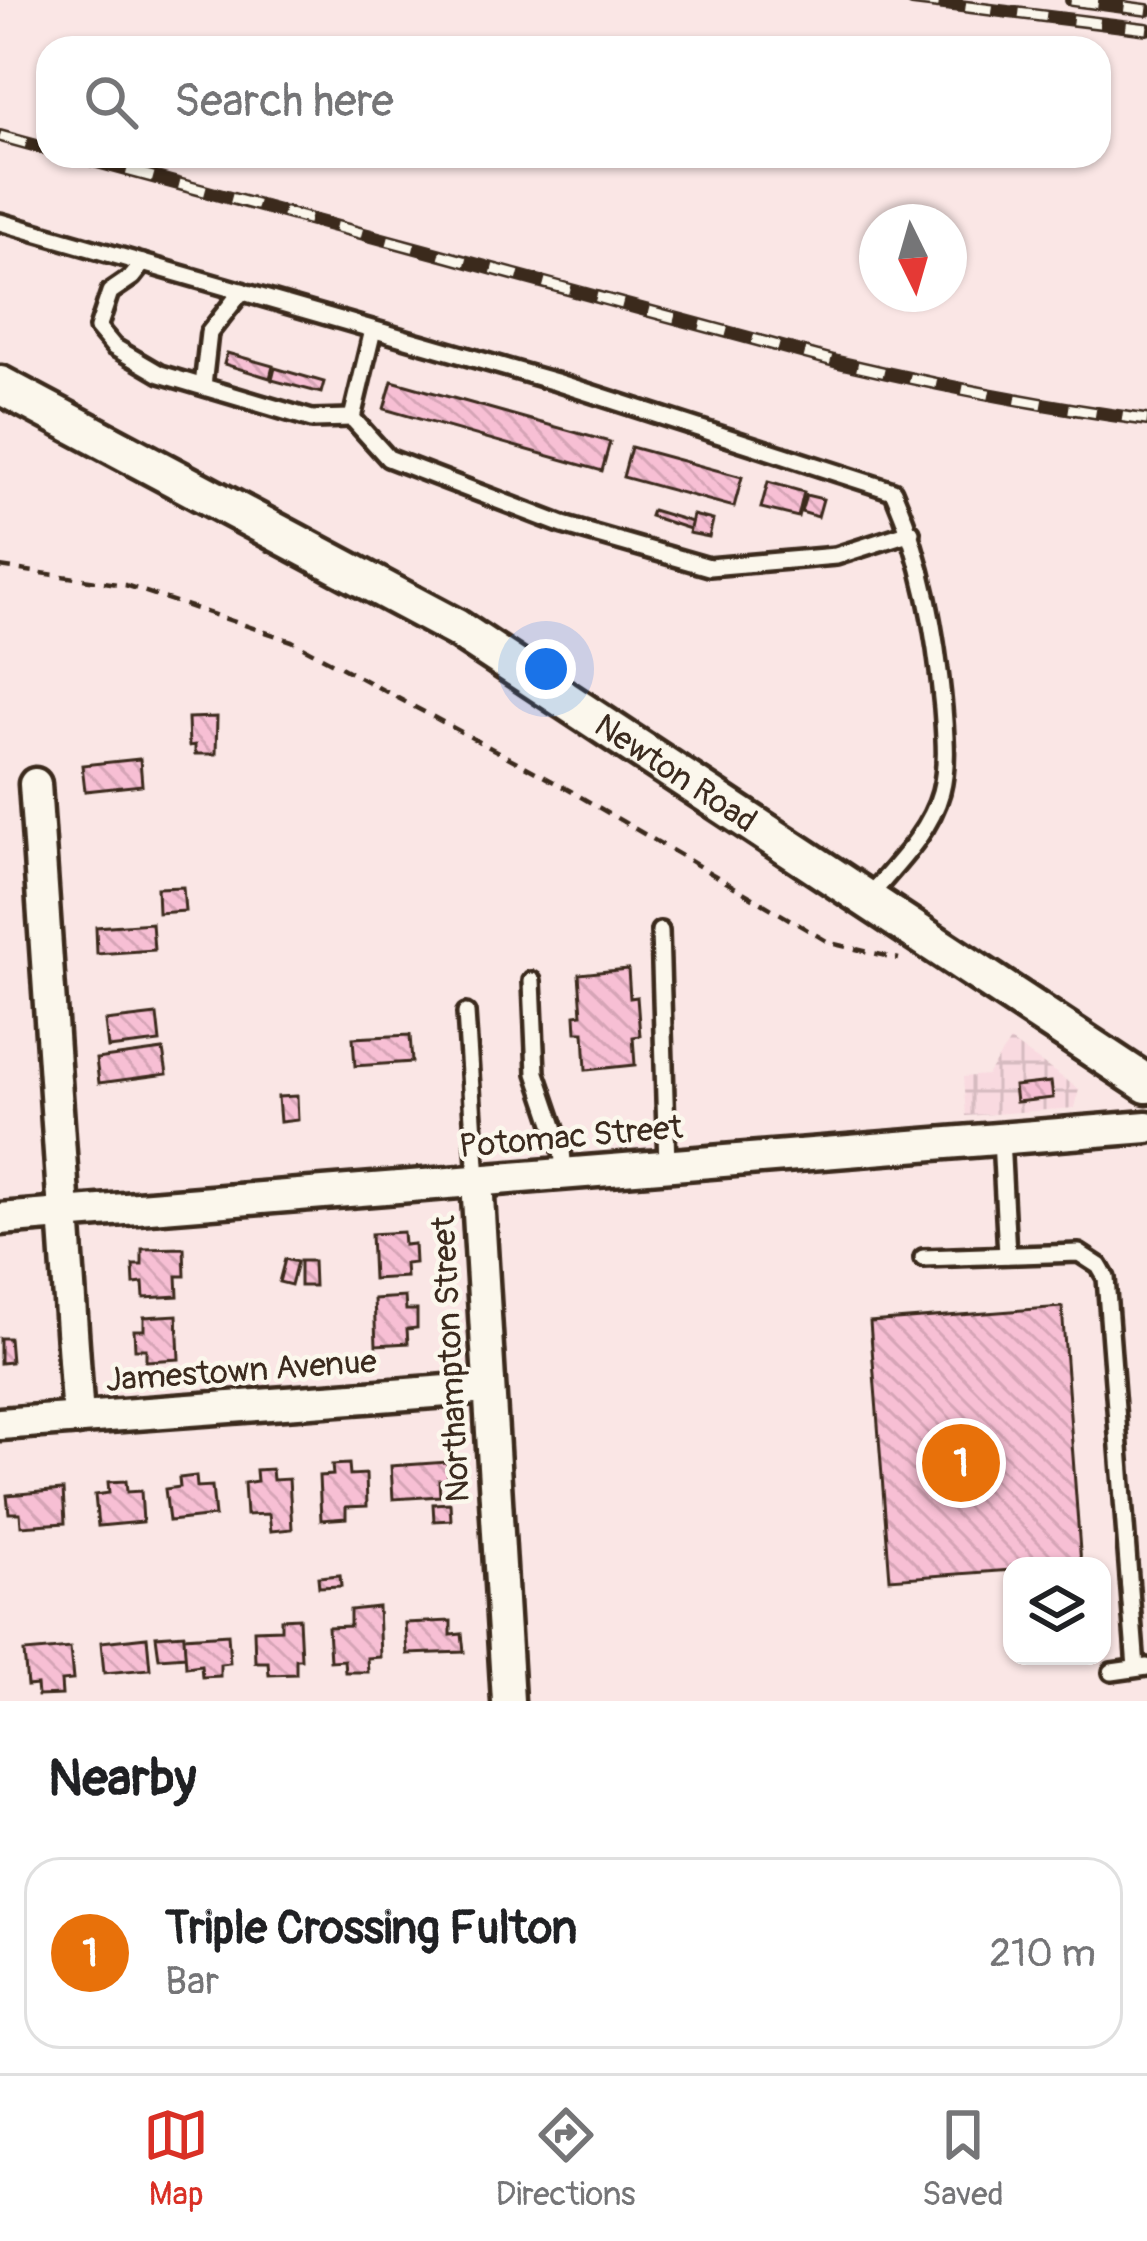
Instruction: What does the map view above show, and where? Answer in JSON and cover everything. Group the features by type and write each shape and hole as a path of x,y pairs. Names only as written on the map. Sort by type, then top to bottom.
{"street":[{"name":"Newton Road","path":"0,385 457,628 1147,1084"},
{"path":"35,784 78,1419"},
{"name":"Potomac Street","path":"0,1220 1147,1127"},
{"name":"Northampton Street","path":"477,1180 508,1701"},
{"name":"Jamestown Avenue","path":"0,1424 488,1388"}],"lane":[{"path":"0,222 556,382 892,490 911,532 936,637 946,748 941,791 930,818 867,898"},
{"path":"143,263 110,292 98,328 114,347 160,374 312,418 352,418 388,458 563,525 709,567 836,556 911,532"},
{"path":"203,386 209,333 242,291"},
{"path":"352,418 373,330"},
{"path":"660,931 668,1165"},
{"path":"532,981 536,1072 562,1150 564,1173"},
{"name":"Northampton Street","path":"466,1013 477,1180"},
{"path":"1000,1138 1007,1255"},
{"path":"923,1258 1078,1253 1099,1266 1106,1278 1142,1668 1112,1672"}],"path":[{"path":"0,567 124,585 292,641 569,790 830,943 899,960"}],"shaded area":[{"path":"1010,1041 1079,1089 1075,1108 966,1116 963,1077 987,1075"}],"building":[{"path":"227,353 273,366 270,378 224,364"},
{"path":"275,368 324,382 321,393 272,380"},
{"path":"392,381 610,442 602,471 384,409"},
{"path":"631,447 742,477 734,507 623,477"},
{"path":"768,482 804,492 798,517 761,508"},
{"path":"806,495 823,499 818,517 801,512"},
{"path":"652,510 692,522 690,529 650,516"},
{"path":"693,515 713,520 709,537 689,533"},
{"path":"217,717 216,754 195,754 195,745 189,746 188,718"},
{"path":"140,759 142,785 85,791 82,765"},
{"path":"183,887 185,911 158,913 157,888"},
{"path":"152,923 154,950 97,954 96,927"},
{"path":"628,969 630,998 637,997 640,1036 633,1037 635,1065 586,1070 584,1032 576,1032 575,1015 582,1014 579,974"},
{"path":"157,1015 160,1042 108,1048 105,1021"},
{"path":"410,1035 412,1062 355,1066 353,1038"},
{"path":"163,1050 167,1074 99,1083 96,1059"},
{"path":"1051,1082 1053,1098 1016,1102 1014,1086"},
{"path":"297,1096 298,1120 280,1122 278,1097"},
{"path":"403,1232 404,1245 414,1244 415,1263 405,1264 406,1277 373,1279 371,1234"},
{"path":"184,1248 185,1276 177,1276 178,1296 144,1298 143,1283 134,1284 133,1265 142,1265 142,1249"},
{"path":"285,1259 297,1262 291,1285 279,1282"},
{"path":"300,1261 313,1261 314,1286 300,1286"},
{"path":"405,1297 406,1310 417,1310 417,1328 407,1329 408,1343 376,1345 374,1299"},
{"path":"1062,1307 1080,1557 1003,1557 1003,1571 890,1579 870,1322"},
{"path":"177,1315 179,1359 146,1361 146,1349 135,1349 134,1330 144,1330 144,1317"},
{"path":"0,1338 9,1338 11,1362 0,1363"},
{"path":"447,1462 448,1480 439,1480 440,1496 393,1499 391,1466"},
{"path":"349,1464 350,1475 366,1474 367,1506 346,1507 346,1518 321,1520 319,1476 333,1475 332,1465"},
{"path":"272,1469 273,1480 289,1479 292,1529 271,1531 269,1514 246,1515 244,1483 257,1481 256,1470"},
{"path":"196,1476 197,1487 212,1486 215,1516 169,1521 165,1489 180,1487 179,1478"},
{"path":"126,1481 127,1492 141,1491 143,1522 98,1526 95,1495 109,1493 108,1482"},
{"path":"63,1490 65,1523 21,1526 20,1513 9,1513 7,1495"},
{"path":"450,1503 451,1520 434,1521 433,1504"},
{"path":"340,1575 341,1586 319,1587 318,1577"},
{"path":"378,1607 380,1657 367,1658 368,1672 345,1672 344,1660 330,1661 328,1627 350,1626 350,1610"},
{"path":"299,1618 301,1659 296,1659 296,1674 269,1675 268,1662 255,1662 254,1630 281,1629 281,1619"},
{"path":"451,1621 451,1635 462,1634 464,1652 407,1654 405,1623"},
{"path":"184,1634 186,1656 159,1658 156,1636"},
{"path":"228,1634 230,1663 220,1664 220,1676 202,1677 201,1665 186,1667 184,1637"},
{"path":"147,1637 150,1669 104,1673 101,1642"},
{"path":"70,1648 73,1680 61,1681 62,1695 38,1696 37,1685 27,1686 24,1652"}],"railway":[{"path":"912,0 1147,29"},
{"path":"1071,0 1147,10"},
{"path":"0,136 36,146"},
{"path":"119,168 838,362 992,395 1147,420"}],"place":[{"name":"Triple Crossing Fulton","path":"961,1463"}]}
